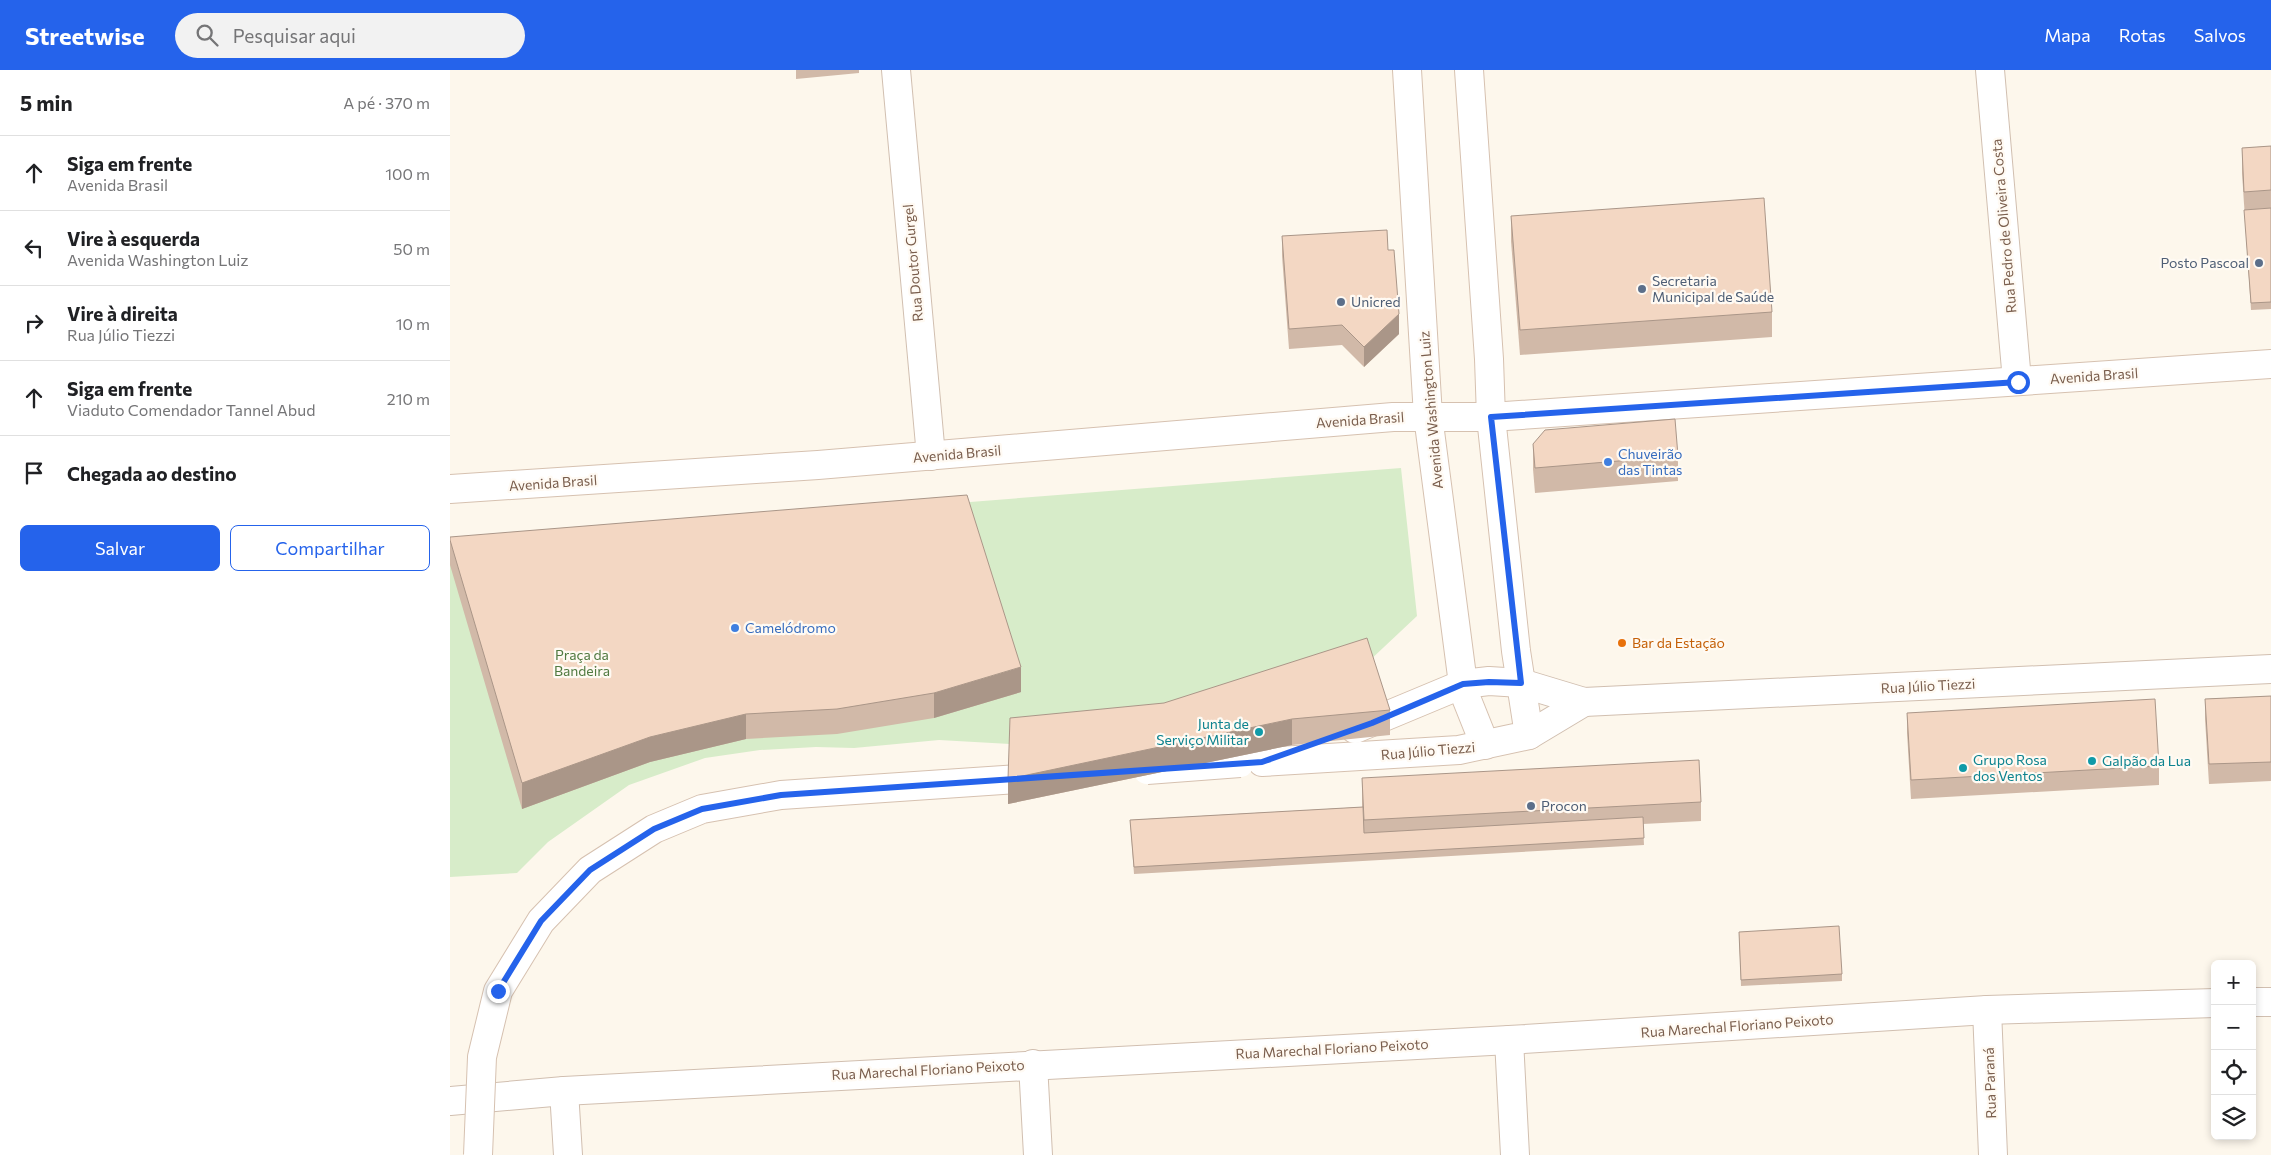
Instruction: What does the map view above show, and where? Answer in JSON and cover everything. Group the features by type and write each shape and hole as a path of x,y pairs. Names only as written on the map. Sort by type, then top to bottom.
{"street":[{"name":"Rua Doutor Gurgel","path":"896,70 931,456"},
{"name":"Avenida Washington Luiz","path":"1407,70 1428,416 1463,684 1465,695 1485,745"},
{"path":"1469,70 1490,359 1491,417 1521,683 1529,735"},
{"name":"Rua Pedro de Oliveira Costa","path":"1990,70 2018,382"},
{"name":"Avenida Brasil","path":"450,489 931,456 1428,416 1491,417 2271,364"},
{"name":"Rua Júlio Tiezzi","path":"1251,763 1372,723 1463,684 1489,682 1521,683 1584,702 2271,669"},
{"name":"Rua Júlio Tiezzi","path":"1251,763 1459,750 1529,735 1584,702"},
{"path":"1120,772 1251,763"},
{"path":"478,1155 482,1058 498,991 541,921 590,870 654,829 702,809 781,795 1070,775"},
{"path":"2256,1002 2271,1002"},
{"name":"Rua Marechal Floriano Peixoto","path":"450,1101 564,1091 1033,1064 1508,1040 1987,1010 2211,1003"},
{"name":"Rua Paraná","path":"1987,1010 1993,1155"},
{"path":"1508,1040 1515,1155"},
{"path":"1033,1064 1038,1155"},
{"path":"564,1091 568,1155"}],"green space":[{"name":"Praça da Bandeira","path":"1401,468 1417,616 1367,663 1010,744 939,740 854,748 816,747 760,750 705,758 629,785 548,842 517,873 450,877 450,543"}],"building":[{"path":"2271,146 2271,190 2244,192 2242,148"},
{"name":"Secretaria Municipal de Saúde","path":"1764,198 1772,312 1520,330 1511,216"},
{"name":"Posto Pascoal","path":"2271,208 2271,302 2251,303 2244,210"},
{"name":"Unicred","path":"1387,230 1388,250 1394,250 1399,314 1364,347 1342,325 1289,329 1282,236"},
{"path":"1675,419 1678,456 1535,468 1533,444 1545,430"},
{"name":"Camelódromo","path":"967,495 1021,667 934,693 837,709 746,714 650,737 522,783 450,537"},
{"path":"1367,638 1390,710 1292,719 1008,779 1010,718 1164,703"},
{"path":"2271,696 2271,762 2209,764 2205,699"},
{"path":"2155,699 2159,766 1911,780 1907,713"},
{"path":"1699,760 1701,802 1364,820 1362,778"},
{"path":"1363,807 1364,833 1643,817 1644,838 1134,867 1130,820"},
{"path":"1839,926 1842,974 1741,980 1739,932"}],"place":[{"name":"Posto Pascoal","path":"2259,263"},
{"name":"Secretaria Municipal de Saúde","path":"1642,289"},
{"name":"Unicred","path":"1341,302"},
{"name":"Chuveirão das Tintas","path":"1608,462"},
{"name":"Camelódromo","path":"735,628"},
{"name":"Bar da Estação","path":"1622,643"},
{"name":"Junta de Serviço Militar","path":"1259,732"},
{"name":"Galpão da Lua","path":"2092,761"},
{"name":"Grupo Rosa dos Ventos","path":"1963,768"},
{"name":"Procon","path":"1531,806"}],"route":[{"path":"498,991 541,921 590,870 654,829 702,809 781,795 1262,762 1372,723 1463,684 1489,682 1521,683 1491,417 2018,382"}]}
